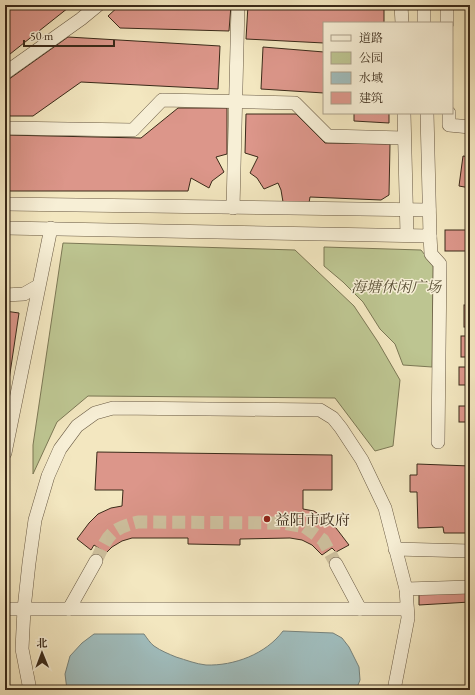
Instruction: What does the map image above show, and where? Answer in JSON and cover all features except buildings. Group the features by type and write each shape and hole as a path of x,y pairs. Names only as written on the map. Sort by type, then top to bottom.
{"street":[{"path":"5,73 81,19 98,5"},
{"path":"233,208 238,5"},
{"path":"401,5 402,22"},
{"path":"424,5 424,22"},
{"path":"446,5 447,22"},
{"path":"5,128 133,130 162,100 236,101 295,103 328,136 404,138"},
{"path":"404,114 407,235"},
{"path":"426,114 431,254 440,264 438,442"},
{"path":"449,114 449,125 470,127"},
{"path":"5,204 429,210"},
{"path":"5,228 430,236"},
{"path":"5,453 50,228"},
{"path":"5,294 24,294 38,286"},
{"path":"30,690 22,648 28,563 35,520 48,476 60,449 77,426 95,413 113,408 320,410 333,418 362,460 385,508 406,589 408,618 394,690"},
{"path":"395,549 470,551"},
{"path":"69,609 96,561"},
{"path":"336,564 360,609"},
{"path":"406,589 470,587"},
{"path":"5,609 407,609"}],"green space":[{"path":"63,243 295,250 354,306 378,342 400,380 393,446 375,451 335,398 88,396 57,422 33,474 33,445"},
{"name":"海塘休闲广场","path":"324,247 421,250 433,265 432,367 403,365 395,344 380,329 363,302 324,266"}],"water":[{"path":"283,631 333,633 342,638 349,647 359,667 360,680 356,690 67,690 65,674 70,656 82,643 94,634 144,634 157,648 176,657 195,663 217,665 238,661 259,652 276,639"}],"tunnel":[{"path":"96,561 111,534 121,527 138,522 283,523 305,527 323,540 336,564"}],"place":[{"name":"益阳市政府","path":"267,519"}]}
